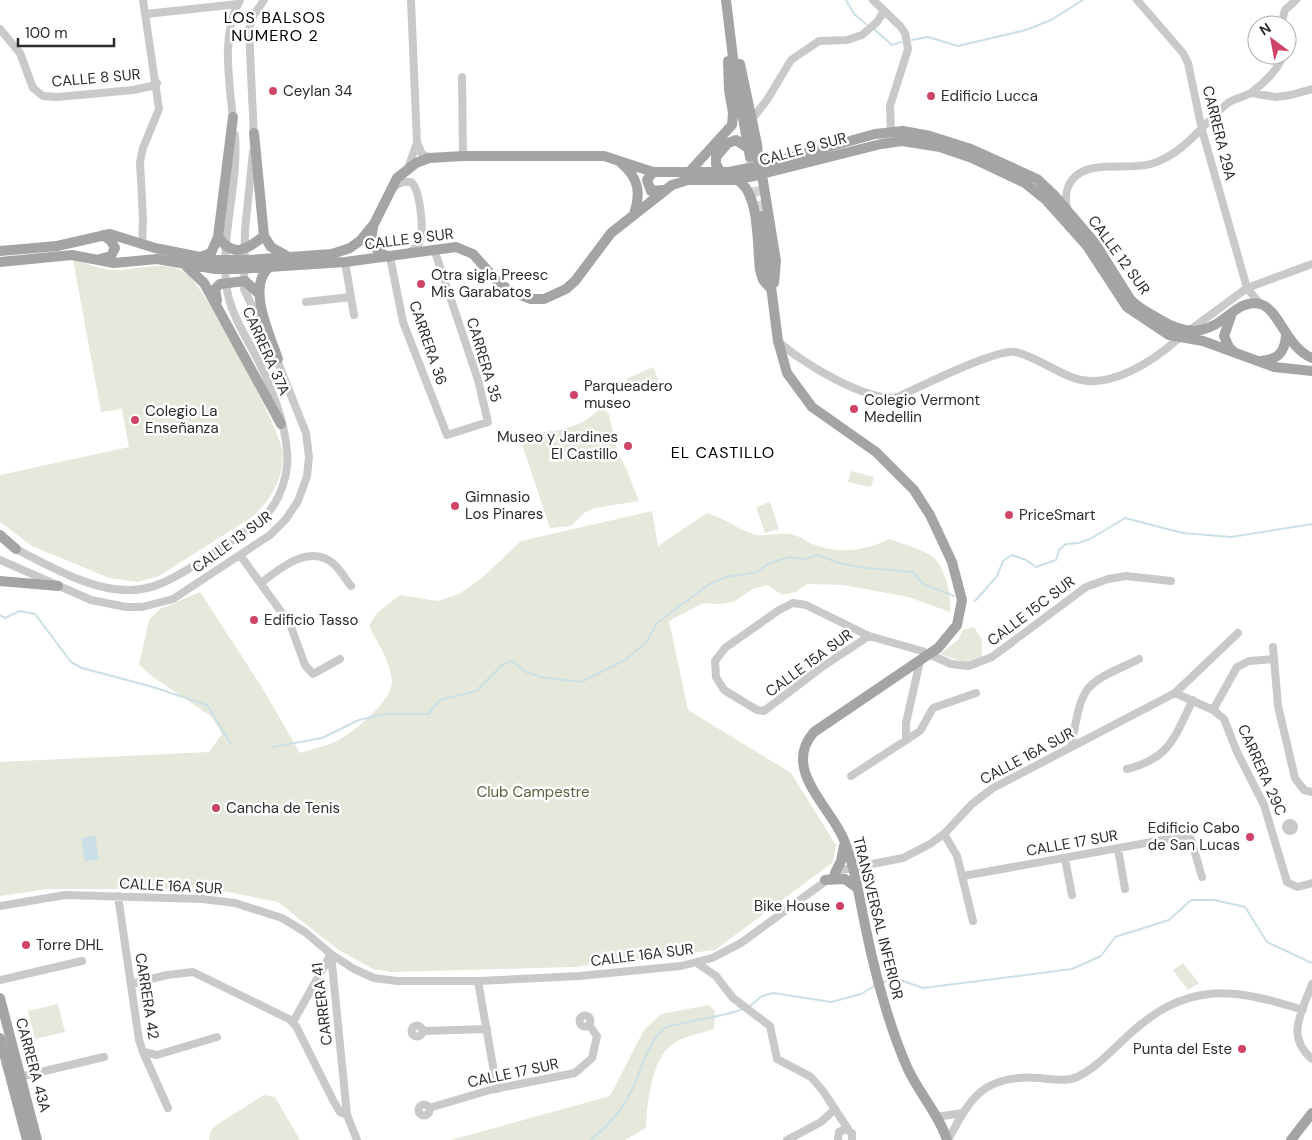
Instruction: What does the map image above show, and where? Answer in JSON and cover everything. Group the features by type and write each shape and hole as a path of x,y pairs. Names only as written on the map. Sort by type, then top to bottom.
{"main road":[{"path":"720,171 716,164 716,157 728,143 736,140 749,153 726,0"},
{"path":"733,51 740,59 776,261 775,277 771,289 763,280 760,270 752,198 746,187 737,180"},
{"path":"691,170 732,125 733,113 728,77 728,60 733,51"},
{"path":"200,257 211,254 218,237 233,117"},
{"name":"CALLE 9 SUR","path":"0,262 72,255 114,263 157,259 215,269 345,262 390,257 434,248 456,247 465,249 472,254 497,282 510,291 531,299 544,298 560,292 575,281 611,233 663,190 688,180 737,180 760,171 891,131 903,136"},
{"path":"254,133 264,236 270,247 290,257"},
{"name":"CALLE 12 SUR","path":"903,136 920,133 951,141 1001,161 1037,179 1055,196 1105,256 1136,305 1165,323 1189,331 1212,327 1243,306 1260,304"},
{"name":"CALLE 9 SUR","path":"0,252 57,246 103,235 116,235 142,245 200,257 231,261 332,254 350,248 366,235 374,224 390,188 408,168 429,158 463,156 588,156 615,158 653,172 691,170 760,171 881,144 903,136"},
{"name":"CALLE 12 SUR","path":"903,136 957,153 1011,175 1036,191 1092,253 1126,307 1156,327 1179,338 1203,341 1274,367 1312,370"},
{"path":"615,158 634,176 639,188 634,215"},
{"path":"653,172 647,180 648,188 651,191 663,190"},
{"name":"TRANSVERSAL INFERIOR","path":"762,216 778,341 784,366 794,386 812,407 876,452 914,490 930,515 952,562 962,600 957,625 936,654 909,669 814,732 806,744 803,758 806,778 844,840 852,866 879,988 907,1067 936,1116 947,1140"},
{"path":"374,224 371,236 374,247 381,254 390,257"},
{"path":"99,259 111,256 114,252 114,244 103,235"},
{"path":"218,237 230,249 236,250 253,244 264,236"},
{"path":"185,264 204,283 281,424"},
{"path":"257,292 262,274 271,266"},
{"path":"219,309 215,289 220,284 245,281 257,292 278,359"},
{"path":"1260,304 1272,312 1286,335 1300,352 1312,358"},
{"path":"1233,313 1227,322 1224,336 1229,347 1234,352"},
{"path":"1260,361 1269,360 1280,355 1285,346 1286,335"},
{"path":"0,535 6,545"},
{"path":"0,574 43,584"},
{"path":"0,581 58,586"},
{"path":"835,873 842,856 844,840"},
{"path":"825,880 845,879 857,888"},
{"name":"CARRERA 43A","path":"0,998 19,1077 37,1140"},
{"name":"CARRERA 43A","path":"0,1038 27,1140"},
{"path":"1291,1140 1312,1113"}],"street":[{"path":"142,245 143,218 140,162 159,109 157,83 143,0"},
{"path":"411,0 417,143 422,154 429,158"},
{"path":"873,0 905,33 908,49 890,106 891,131"},
{"name":"CARRERA 29A","path":"1137,0 1186,58 1192,76 1202,130 1247,288 1260,304"},
{"path":"1284,15 1285,10 1296,0"},
{"name":"CARRERA 37A","path":"262,1 249,29 254,133 245,230 244,290 278,359 306,433 309,457 304,486"},
{"path":"146,14 239,2"},
{"name":"CARRERA 37A","path":"6,545 100,586 127,590 145,589 178,575 258,521 270,509 279,494 285,477 287,454 281,424 270,390 231,307 227,288 229,218 235,140 228,49 231,24 239,2"},
{"path":"752,119 768,100 784,67 791,60 819,41 847,40 862,35 877,22 884,11"},
{"name":"CALLE 8 SUR","path":"0,30 20,53 30,83 37,93 58,97 133,90 157,83"},
{"path":"1055,196 1066,190 1072,180 1081,172 1151,164 1178,150 1202,130 1228,103 1251,93 1278,65"},
{"path":"462,77 463,156"},
{"path":"1251,93 1276,97 1312,89"},
{"path":"408,168 417,143"},
{"path":"390,188 403,182 411,182 418,193 422,235 416,248 409,254"},
{"path":"1066,190 1066,209"},
{"name":"CARRERA 35","path":"434,248 478,380 488,422 447,435"},
{"name":"CARRERA 36","path":"390,257 408,336 447,435"},
{"path":"345,262 354,315"},
{"path":"1189,331 1247,288 1312,264"},
{"name":"CARRERA 29A","path":"1243,306 1247,288"},
{"path":"306,302 351,297"},
{"path":"778,341 799,358 862,392 888,399 898,397 979,360 1014,352 1075,379 1091,382 1106,379 1155,357 1179,338"},
{"path":"784,366 791,360 799,358"},
{"name":"CALLE 13 SUR","path":"0,560 91,600 126,607 158,604 187,591 278,528 298,501 304,486"},
{"path":"240,555 290,624 305,665 313,674 327,668 340,659"},
{"path":"261,583 297,559 314,556 337,567 351,586"},
{"name":"CALLE 15C SUR","path":"764,711 757,710 724,690 716,677 714,669 719,654 725,648 779,610 793,603 806,605 869,636 936,654 958,665 969,666 980,664 992,657 1086,586 1126,576 1171,582"},
{"name":"CALLE 16A SUR","path":"0,906 55,896 118,896 218,900 260,910 282,918 305,932 331,954 374,978 397,981 478,981 579,976 697,963 727,952 741,943 835,873 852,866 903,858 915,853 944,834 983,794 1175,693 1238,633"},
{"name":"CALLE 15A SUR","path":"764,711 772,708 788,692 869,636"},
{"path":"1273,647 1278,706 1295,778 1304,790 1312,792"},
{"path":"1212,710 1237,667 1249,661 1274,659"},
{"path":"1071,747 1082,699 1087,690 1096,681 1138,660"},
{"path":"906,740 906,723 920,662"},
{"path":"909,669 915,679"},
{"path":"851,776 922,728 926,717 933,708 976,693"},
{"name":"CARRERA 29C","path":"1175,693 1212,710 1224,719 1237,752 1264,805 1273,829 1287,882 1297,887 1312,883"},
{"path":"1127,769 1146,764 1163,753 1193,700"},
{"path":"1074,736 1080,743"},
{"path":"1273,829 1286,826"},
{"path":"944,834 957,856 973,921"},
{"name":"CALLE 17 SUR","path":"963,876 1064,860 1185,836 1191,839 1202,877"},
{"path":"1118,849 1125,889"},
{"path":"1064,860 1072,895"},
{"name":"CARRERA 42","path":"118,896 139,1040 143,1052 157,1055 218,1037"},
{"name":"CARRERA 41","path":"331,954 293,1022 334,1102 340,1112 347,1115"},
{"name":"CARRERA 41","path":"331,954 347,1115 357,1140"},
{"path":"0,980 82,961"},
{"path":"697,963 716,976 726,991 770,1026 777,1059 811,1077 823,1091 837,1115 853,1136 838,1138 837,1115"},
{"path":"131,984 167,974 193,972 293,1022"},
{"path":"478,981 498,1089"},
{"path":"1312,984 1309,1002 1303,1010 1297,1034 1302,1050 1312,1060"},
{"path":"947,1140 963,1113 978,1094 993,1082 1016,1077 1075,1078 1090,1070 1150,1018 1190,998 1207,994 1237,993 1262,997 1303,1010"},
{"name":"CALLE 17 SUR","path":"429,1108 498,1089 566,1076 582,1069 592,1058 597,1043 594,1031 589,1025"},
{"path":"423,1031 487,1029"},
{"path":"143,1052 168,1108"},
{"path":"19,1077 104,1057"},
{"path":"936,1116 963,1113"},
{"path":"787,1140 837,1115"}],"green space":[{"name":"Colegio La Enseñanza","path":"73,259 108,270 161,266 179,269 187,274 209,304 240,358 278,436 282,450 283,460 279,478 270,496 259,511 159,576 138,582 109,578 32,546 0,522 0,475 129,447 122,409 101,412"},
{"path":"653,367 659,381 632,392 626,379"},
{"path":"602,406 609,414 617,452 626,468 639,501 594,508 584,513 571,526 550,528 519,435 553,431 574,426 593,415"},
{"path":"851,471 874,477 871,487 848,482"},
{"path":"770,502 779,529 765,533 756,507"},
{"name":"Club Campestre","path":"652,511 658,546 707,513 753,534 789,534 815,545 834,550 862,549 889,539 920,550 935,559 943,573 949,590 950,612 908,597 844,585 807,584 796,592 782,595 768,585 753,589 733,602 703,603 669,621 688,710 791,773 836,845 833,862 715,950 574,967 392,972 373,969 337,949 278,902 228,892 186,889 48,889 0,896 0,762 209,752 222,734 212,717 153,677 139,665 149,620 160,609 200,592 261,686 300,753 337,741 360,725 383,702 391,687 391,673 369,626 377,613 400,595 438,601 459,594 482,578 521,541"},
{"path":"974,627 982,640 982,660 968,664 940,654 958,640 963,630"},
{"path":"1183,963 1199,983 1188,990 1173,970"},
{"path":"58,1004 65,1032 35,1039 28,1011"},
{"path":"709,1005 715,1011 714,1029 683,1038 666,1050 655,1070 649,1095 646,1128 625,1140 451,1140 610,1096 644,1030 661,1014"},
{"path":"264,1095 275,1097 300,1140 209,1140 211,1130 218,1124"}],"water":[{"path":"95,835 99,859 85,862 81,838"}],"waterway":[{"path":"846,0 854,14 866,24"},
{"path":"912,40 928,37 958,46 1026,30 1051,20 1083,0"},
{"path":"875,30 892,45 901,42"},
{"path":"975,601 997,576 1003,561 1012,555 1026,560 1036,567 1056,560 1059,550 1066,544 1079,543 1090,539 1125,518 1183,533 1231,537 1312,524"},
{"path":"273,747 322,738 359,720 386,714 428,714 440,700 476,691 502,665 512,661 526,672 541,677 581,682 627,659 647,641 657,623 708,585 726,577 757,572 770,563 789,557 804,559 818,555 839,563 865,568 913,572 923,584 954,596"},
{"path":"0,615 5,618 20,611 35,614 71,662 82,668 153,687 207,705 231,744"},
{"path":"882,982 897,979 923,988 1072,969 1101,956 1115,937 1169,920 1191,900 1215,900 1245,907 1267,942 1312,963"},
{"path":"750,1006 762,996 773,993 831,1002 861,994 876,985"},
{"path":"590,1140 609,1123 625,1103 650,1047 665,1028 743,1009"}],"tunnel":[{"path":"750,157 762,216"}],"place":[{"name":"Ceylan 34","path":"273,91"},
{"name":"Edificio Lucca","path":"931,96"},
{"name":"Otra sigla Preesc Mis Garabatos","path":"421,284"},
{"name":"Parqueadero museo","path":"574,395"},
{"name":"Colegio Vermont Medellin","path":"854,409"},
{"name":"Colegio La Enseñanza","path":"135,420"},
{"name":"Museo y Jardines El Castillo","path":"628,446"},
{"name":"Gimnasio Los Pinares","path":"455,506"},
{"name":"PriceSmart","path":"1009,515"},
{"name":"Edificio Tasso","path":"254,620"},
{"name":"Cancha de Tenis","path":"216,808"},
{"name":"Edificio Cabo de San Lucas","path":"1250,837"},
{"name":"Bike House","path":"840,906"},
{"name":"Torre DHL","path":"26,945"},
{"name":"Punta del Este","path":"1242,1049"}],"district":[{"name":"LOS BALSOS NUMERO 2","path":"275,26"},
{"name":"EL CASTILLO","path":"723,452"}]}
